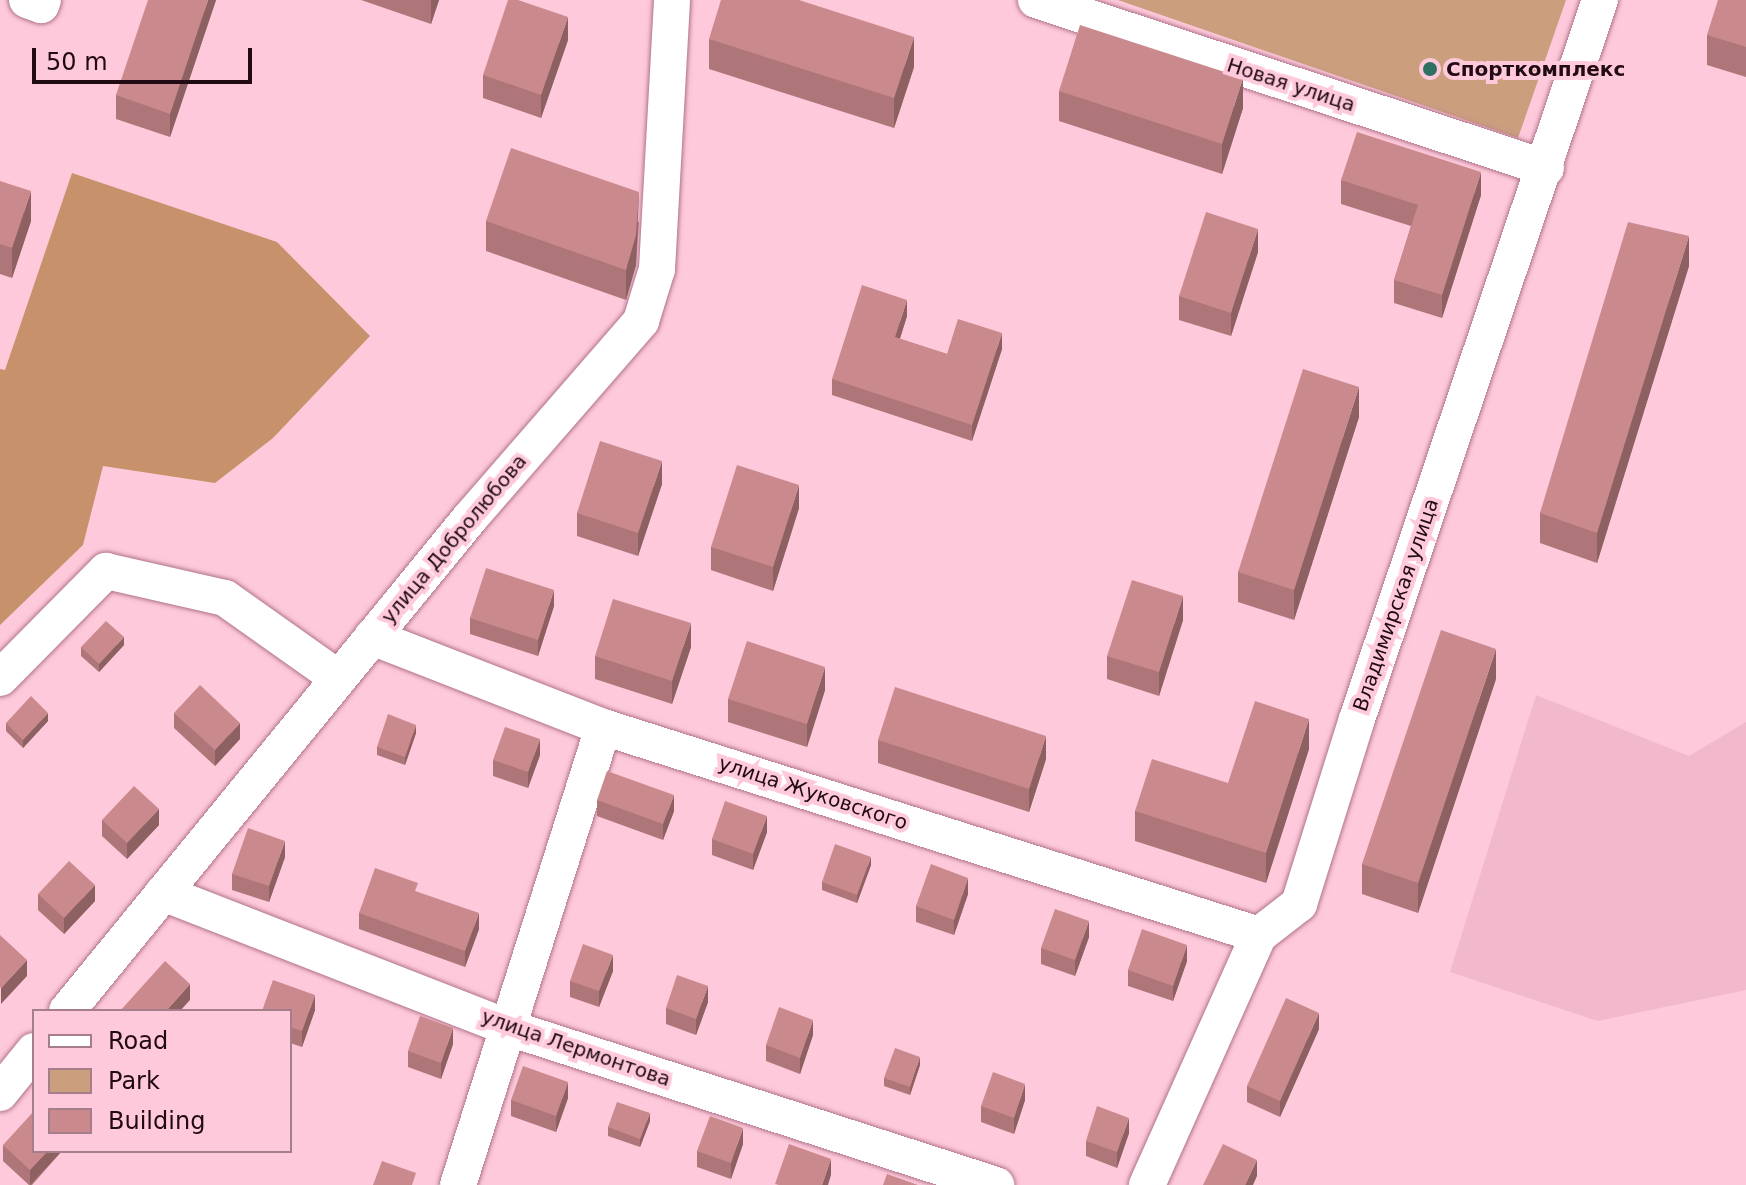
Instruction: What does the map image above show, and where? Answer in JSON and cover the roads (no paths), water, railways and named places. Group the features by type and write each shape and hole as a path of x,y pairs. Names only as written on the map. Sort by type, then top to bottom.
{"street":[{"name":"улица Добролюбова","path":"69,1009 372,637 641,321 657,269 672,0"},
{"name":"Новая улица","path":"1036,0 1546,168"},
{"name":"Владимирская улица","path":"1147,1185 1259,935 1299,904 1357,719 1546,168 1600,0"},
{"path":"0,678 106,571 225,598 338,678"},
{"name":"улица Жуковского","path":"372,637 603,727 1259,935"},
{"path":"458,1185 603,727"},
{"name":"улица Лермонтова","path":"163,893 509,1028 996,1185"},
{"path":"0,1093 32,1053"}],"place":[{"name":"Спорткомплекс","path":"1430,69"}]}
